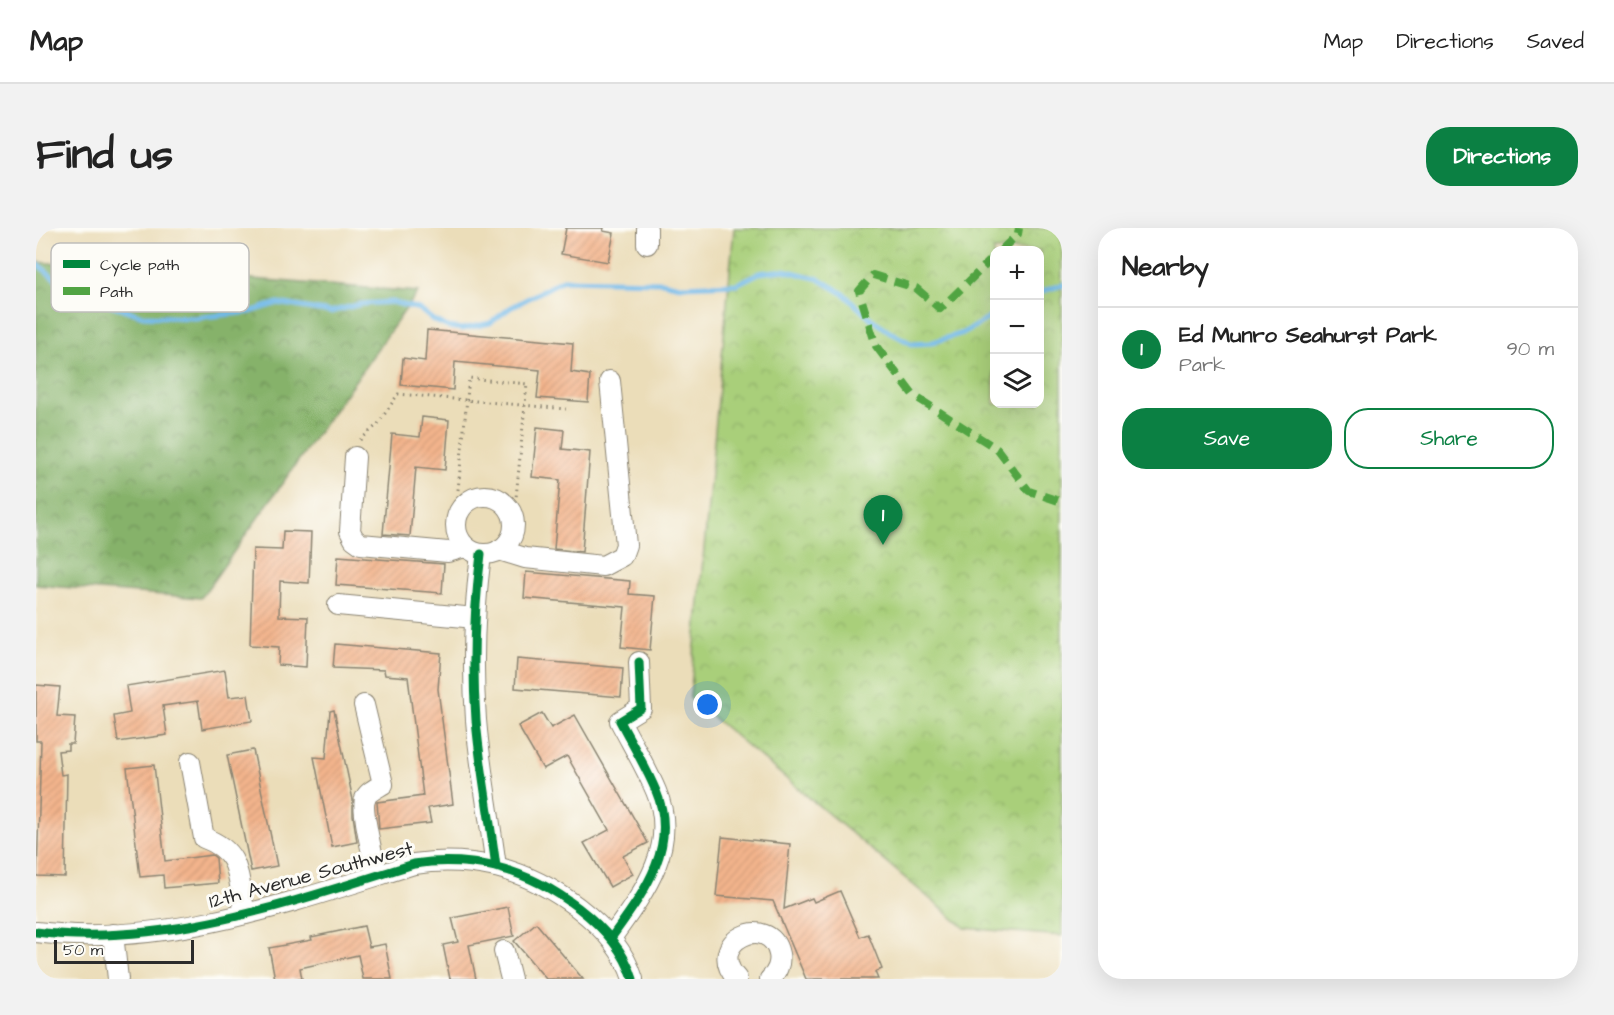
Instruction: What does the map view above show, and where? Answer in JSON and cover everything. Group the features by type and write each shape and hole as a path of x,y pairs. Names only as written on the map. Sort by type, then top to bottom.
{"street":[{"path":"355,457 350,531 354,539 361,544 448,552 482,550 525,558 603,566 622,556 626,545 610,381"},
{"path":"482,550 475,618 476,723 496,867"},
{"path":"338,605 475,618"},
{"path":"611,938 645,890 664,845 662,811 657,793 620,721 641,708 639,662"},
{"path":"364,705 383,784 370,792 364,800 364,812 377,875"},
{"path":"190,762 204,837 219,843 228,850 235,861 244,914"},
{"name":"12th Avenue Southwest","path":"36,932 138,934 208,923 281,906 414,864 437,861 496,867 535,881 587,914 611,938 633,979"},
{"path":"732,977 727,957 729,949 740,937 755,933 764,934 776,944 780,960 773,978"},
{"path":"113,934 118,979"},
{"path":"504,951 512,979"}],"path":[{"path":"458,490 469,378 527,384 516,498"},
{"path":"355,457 354,446 378,424 398,394 566,409"}],"green space":[{"path":"734,228 1062,228 1062,936 965,928 690,698"},
{"path":"36,262 51,263 51,312 249,312 249,279 418,292 201,598 36,585"}],"building":[{"path":"566,228 604,228 603,231 614,233 608,262 561,254"},
{"path":"427,330 573,343 571,372 590,375 588,402 537,398 540,370 455,362 453,390 401,385 403,358 425,361"},
{"path":"422,417 449,420 445,470 416,467 410,536 383,534 392,434 420,437"},
{"path":"537,427 564,430 562,449 590,452 582,552 554,549 560,480 532,477"},
{"path":"283,531 311,532 309,583 280,581 279,616 308,617 306,667 278,665 279,647 250,645 253,549 282,550"},
{"path":"338,556 444,564 442,593 336,585"},
{"path":"526,572 630,581 629,594 655,596 650,650 621,647 625,607 524,598"},
{"path":"335,644 441,653 438,689 453,804 428,808 431,823 379,829 377,802 423,796 408,677 385,675 384,670 333,668"},
{"path":"517,659 623,668 621,697 515,688"},
{"path":"225,670 229,697 248,695 252,721 202,729 198,701 163,706 167,735 118,742 114,716 130,713 126,686"},
{"path":"36,685 60,687 57,716 75,717 73,744 68,744 68,750 58,751 61,775 67,774 65,877 37,876 41,741 36,741"},
{"path":"334,710 353,800 357,842 332,847 314,757 326,758 330,711"},
{"path":"542,713 551,728 575,715 648,843 623,856 633,874 610,887 584,843 609,830 567,756 543,769 518,726"},
{"path":"253,750 277,866 251,871 227,755"},
{"path":"154,765 165,861 212,855 216,858 218,883 164,888 163,875 140,877 127,768"},
{"path":"722,837 790,844 784,909 812,898 814,902 840,891 860,937 868,934 882,969 875,972 878,979 806,979 773,901 716,896"},
{"path":"508,907 514,936 469,945 476,979 450,979 443,945 458,942 452,918"},
{"path":"536,923 583,979 546,979 514,941"},
{"path":"364,926 369,947 385,944 392,979 363,979 358,955 300,968 302,979 275,979 269,948 312,940 311,937"}],"waterway":[{"path":"36,263 51,275"},
{"path":"131,312 143,316 194,318 250,312 278,303 330,312 361,304 392,302 419,309 433,320 448,327 462,329 490,323 510,308 563,280 662,282 680,286 737,284 759,273 784,270 819,279 844,294 865,314 890,332 912,344 930,343 963,333 990,317"},
{"path":"1044,291 1062,285"}],"marked path":[{"path":"1005,246 1018,234 1019,228"},
{"path":"990,261 940,309 916,288 873,275 859,291 876,346 913,395 997,449 1029,491 1062,502"}],"cycle path":[{"path":"481,554 474,637 474,679 480,757 496,867"},
{"path":"611,938 634,905 654,869 663,832 662,812 656,791 620,721 641,708 639,662"},
{"path":"36,932 85,935 181,928 275,906 414,864 465,862 516,873 558,894 596,923 612,941 633,979"}],"place":[{"name":"Ed Munro Seahurst Park","path":"883,545"}]}
